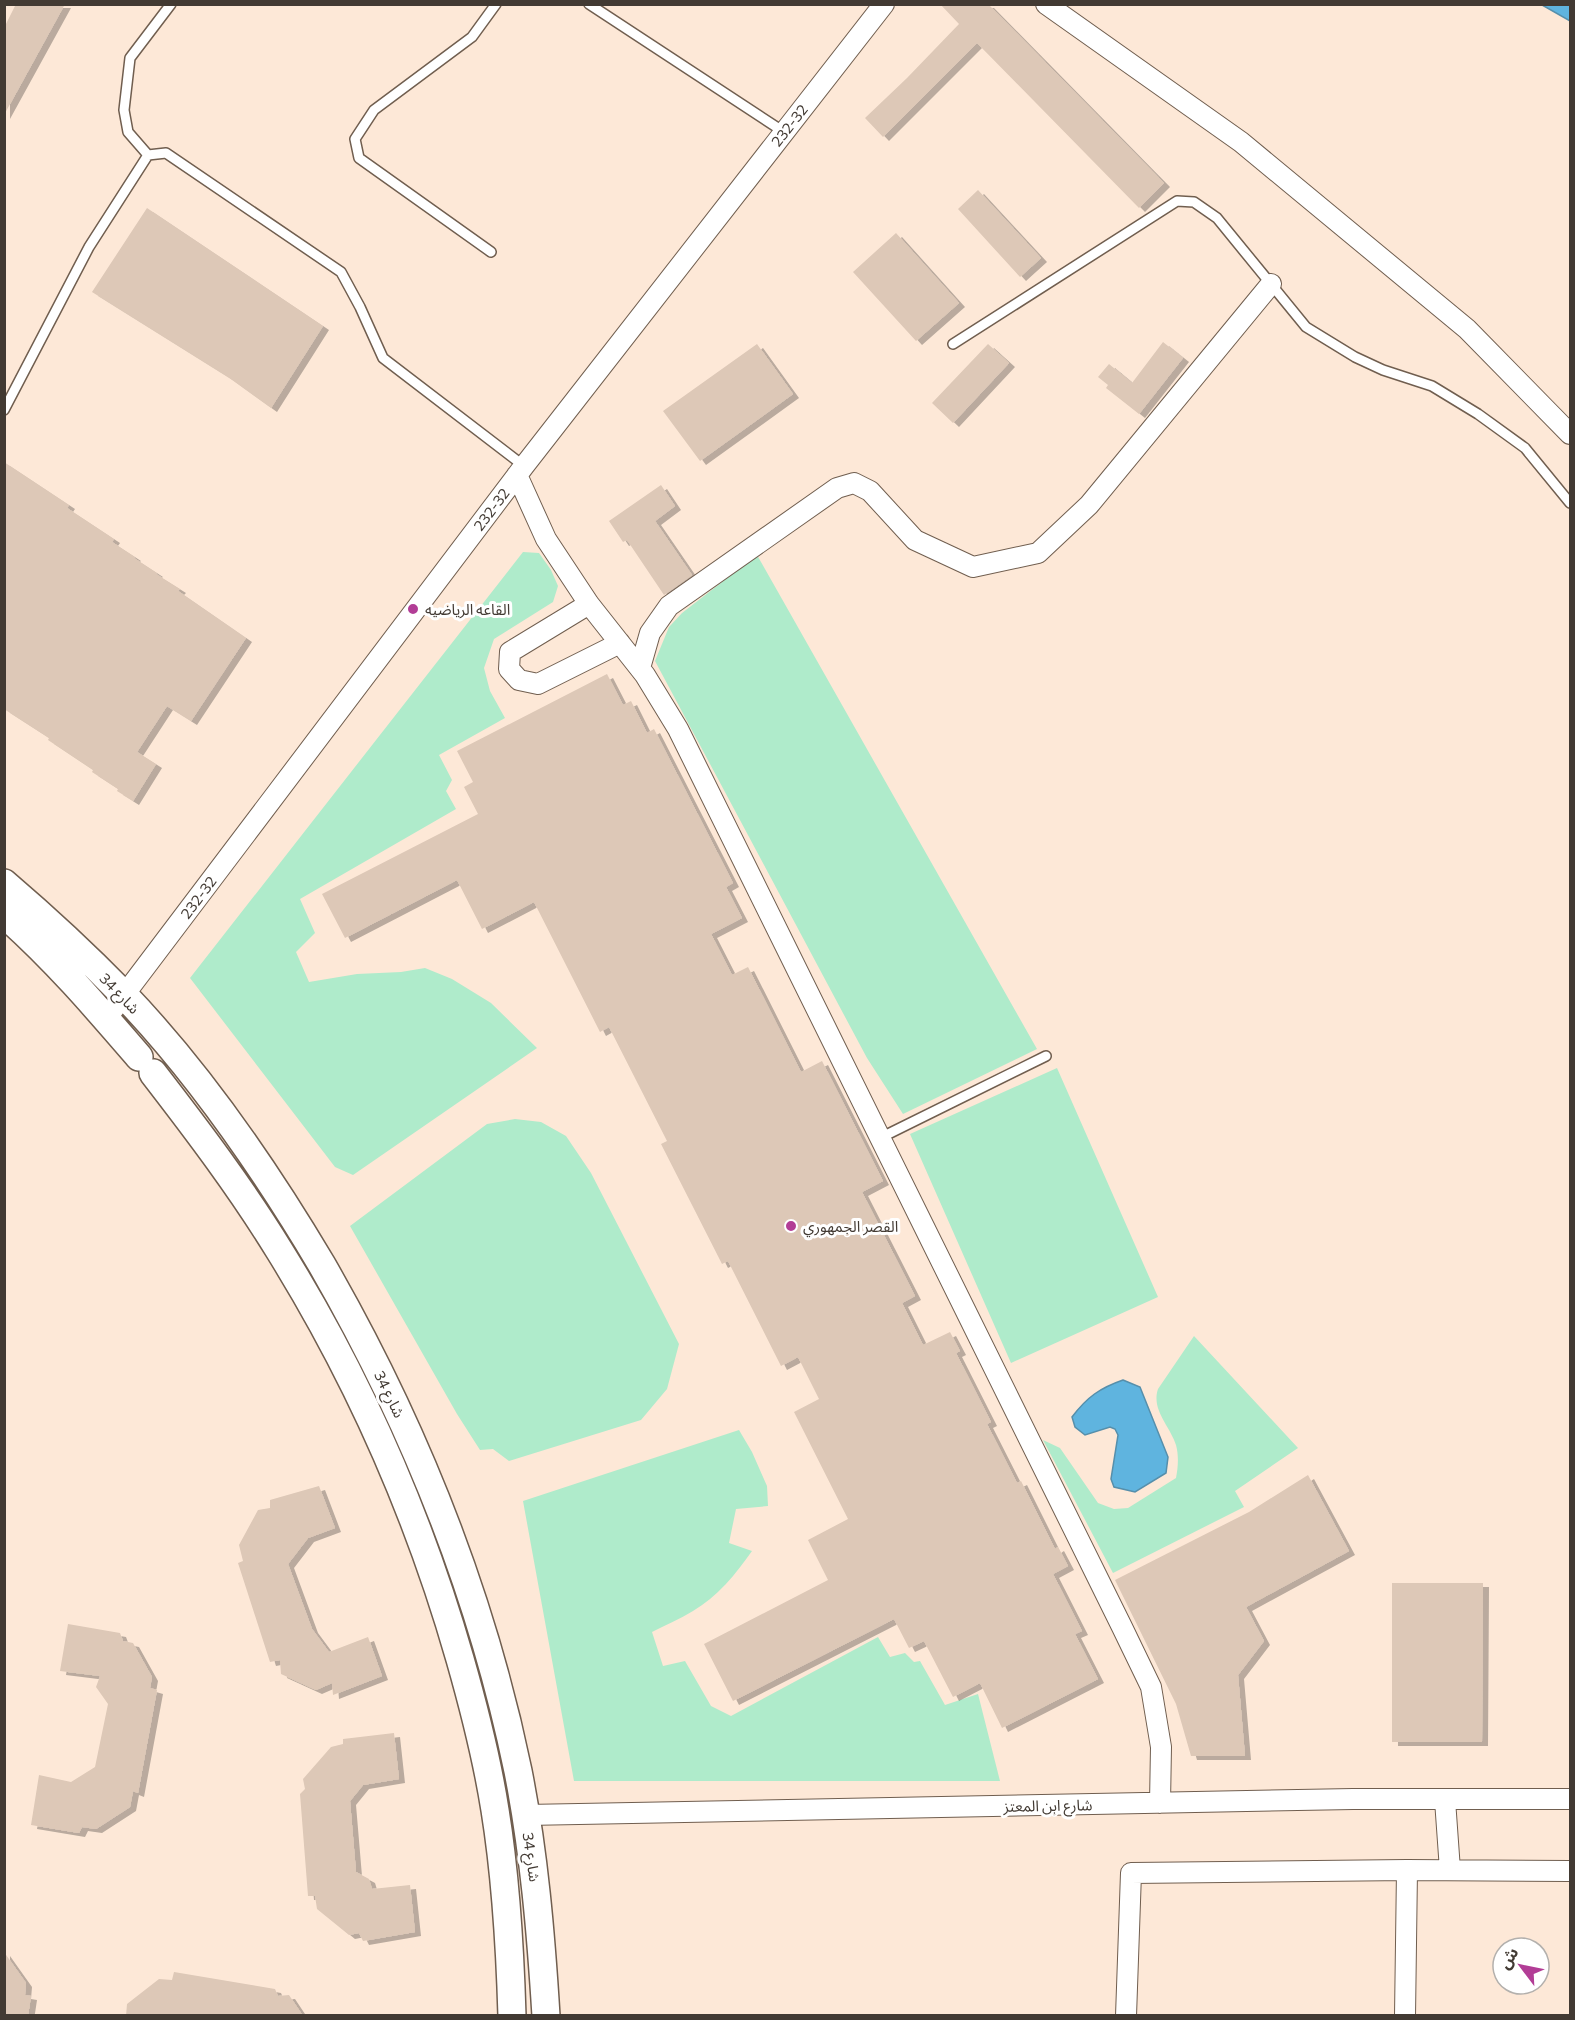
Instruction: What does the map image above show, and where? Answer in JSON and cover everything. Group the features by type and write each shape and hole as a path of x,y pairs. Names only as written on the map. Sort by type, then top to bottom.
{"main road":[{"name":"شارع 34","path":"4,883 124,995 201,1085 274,1186 341,1299 402,1417 440,1505 474,1603 507,1720 526,1815 539,1921 546,2016"},
{"name":"شارع 34","path":"4,914 51,958 106,1019 197,1130 279,1250 350,1377 381,1443 410,1510 447,1617 468,1687 495,1808 508,1922 512,2016"}],"street":[{"name":"232-32","path":"106,1019 520,470 884,4"},
{"path":"1046,4 1232,135 1268,164 1467,329 1570,434"},
{"path":"640,668 650,633 669,606 837,488 854,483 870,490 915,540 973,567 1038,553 1089,506 1271,284"},
{"path":"520,470 546,539 589,604 640,668 678,729 1152,1687 1161,1747 1160,1803"},
{"path":"589,604 510,652 509,669 519,680 538,684 620,643"},
{"name":"شارع ابن المعتز","path":"526,1815 1353,1799 1570,1799"},
{"path":"1445,1800 1450,1870"},
{"path":"1405,2016 1407,1870"},
{"path":"1126,2016 1131,1873 1570,1871"}],"lane":[{"path":"148,155 128,132 124,110 130,58 171,4"},
{"path":"491,252 359,158 356,139 374,110 472,37 496,4"},
{"path":"590,4 784,132"},
{"path":"148,155 166,153 341,272 383,358 520,470"},
{"path":"4,410 89,247 148,155"},
{"path":"952,344 1177,201 1194,201 1217,218 1306,327 1365,362 1432,387 1487,421 1525,448 1570,503"},
{"path":"880,1138 1046,1056"}],"green space":[{"path":"523,552 539,553 551,570 558,586 553,602 494,639 484,668 490,691 505,718 439,755 452,780 446,791 456,809 300,899 315,933 296,952 309,982 357,974 401,972 425,968 452,979 491,1003 537,1048 353,1175 335,1167 190,978"},
{"path":"757,555 1037,1049 903,1114 867,1058 655,661 669,627 682,613"},
{"path":"1057,1068 1158,1297 1011,1363 910,1134"},
{"path":"515,1119 541,1122 566,1136 591,1173 679,1344 667,1389 641,1420 509,1461 493,1449 480,1450 457,1414 350,1226 487,1124"},
{"path":"1194,1336 1298,1448 1235,1491 1244,1507 1113,1573 1043,1440 1060,1448 1098,1503 1114,1509 1128,1508 1176,1478 1178,1453 1159,1411 1158,1389"},
{"path":"739,1430 767,1486 768,1506 736,1509 729,1543 752,1551 726,1584 702,1605 652,1632 663,1666 685,1661 711,1706 731,1716 878,1637 890,1657 905,1653 914,1662 920,1661 945,1705 978,1694 1000,1781 574,1781 523,1501"}],"water":[{"path":"1542,5 1570,5 1570,21"},
{"path":"1123,1380 1140,1387 1168,1457 1166,1473 1135,1492 1114,1487 1111,1479 1118,1435 1115,1429 1110,1427 1085,1435 1075,1427 1072,1417 1094,1394"}],"building":[{"path":"16,4 65,4 4,115 4,28"},
{"path":"940,4 988,4 1164,183 1139,208 977,43 883,137 865,118 959,24"},
{"path":"978,190 1041,258 1020,277 958,209"},
{"path":"147,208 323,326 271,408 228,377 92,292"},
{"path":"896,233 959,303 916,341 853,272"},
{"path":"1163,342 1183,358 1139,414 1106,388 1108,385 1098,377 1109,364 1132,383"},
{"path":"757,344 793,394 700,461 663,411"},
{"path":"988,344 1009,363 953,423 932,403"},
{"path":"4,462 69,505 67,508 114,539 112,542 246,638 191,721 167,706 137,752 156,764 133,801 92,772 93,770 48,740 49,738 4,709"},
{"path":"661,485 675,506 655,521 692,575 664,595 627,540 623,542 609,521"},
{"name":"القصر الجمهوري","path":"607,674 623,705 631,701 647,733 654,729 733,883 726,887 742,918 711,934 732,975 748,967 801,1072 822,1061 883,1181 862,1192 915,1296 902,1303 923,1345 950,1332 960,1351 956,1353 991,1422 987,1424 1017,1483 1021,1481 1055,1549 1058,1547 1068,1566 1053,1574 1082,1631 1075,1634 1098,1679 1002,1728 980,1683 953,1697 924,1641 909,1648 894,1619 733,1701 704,1644 828,1580 808,1540 848,1519 794,1412 819,1399 798,1357 781,1366 728,1261 722,1264 661,1144 667,1141 609,1027 600,1032 534,902 482,929 457,880 345,938 322,894 478,814 464,787 473,782 457,751"},
{"path":"1308,1475 1349,1551 1246,1607 1264,1641 1238,1675 1245,1756 1191,1756 1176,1704 1115,1580 1249,1512"},
{"path":"319,1486 335,1528 308,1538 288,1564 312,1629 329,1652 368,1637 382,1676 333,1695 332,1683 316,1690 281,1674 280,1660 270,1662 238,1563 243,1561 239,1545 258,1510 270,1508 270,1500"},
{"path":"1392,1583 1483,1583 1482,1742 1392,1742"},
{"path":"68,1624 120,1633 123,1641 133,1643 152,1677 150,1688 157,1690 138,1793 133,1791 130,1807 96,1829 82,1827 79,1833 31,1825 39,1775 71,1782 95,1767 108,1704 96,1687 100,1676 60,1671"},
{"path":"394,1733 399,1779 363,1785 350,1801 356,1872 369,1879 372,1889 410,1885 415,1932 363,1941 359,1933 349,1935 317,1909 315,1896 308,1896 300,1794 305,1789 303,1779 331,1747 343,1744 343,1739"},
{"path":"4,1952 26,1983 25,1995 31,1996 28,2016 4,2016"},
{"path":"174,1972 275,1989 278,1996 289,1995 303,2016 126,2016 127,2004 159,1979 172,1980"}],"place":[{"name":"القاعه الرياضيه","path":"413,609"},
{"name":"القصر الجمهوري","path":"791,1226"}]}
